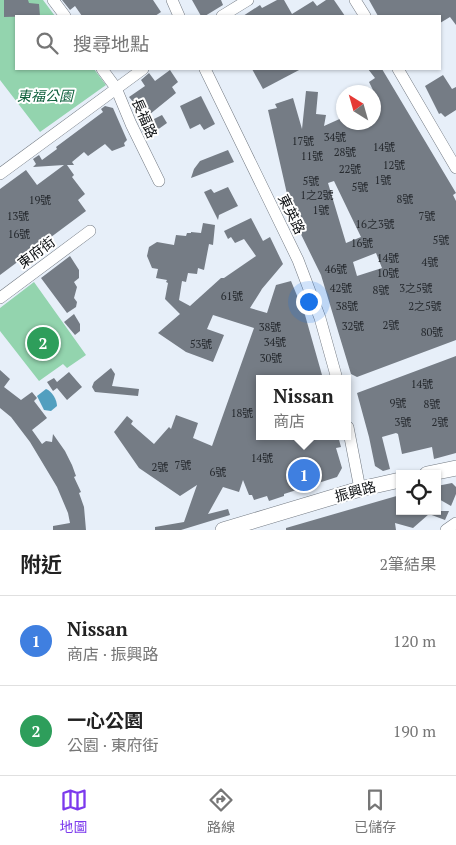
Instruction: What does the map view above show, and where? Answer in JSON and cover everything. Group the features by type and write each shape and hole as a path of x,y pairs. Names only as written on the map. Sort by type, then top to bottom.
{"main road":[{"path":"441,471 456,468"},
{"name":"振興路","path":"224,530 360,489 396,481"}],"street":[{"path":"53,0 64,15"},
{"path":"172,0 179,15"},
{"path":"224,15 248,0"},
{"path":"355,0 364,15"},
{"name":"長福路","path":"103,70 116,88 130,124 158,181"},
{"path":"0,174 142,70"},
{"name":"東英路","path":"205,70 298,260 320,318 336,375"},
{"path":"399,70 456,168"},
{"name":"東府街","path":"0,298 90,231"},
{"path":"351,440 360,489"},
{"path":"446,530 456,523"}],"green space":[{"name":"東福公園","path":"0,0 43,0 54,15 15,15 15,70 95,70 106,85 40,132 0,80"},
{"path":"34,282 86,355 67,368 63,364 39,381 0,331 0,308"}],"water":[{"path":"46,389 52,394 57,404 51,411 44,410 37,396"}],"building":[{"path":"4,0 28,0 29,3 39,4 40,15 4,17"},
{"path":"62,0 153,0 161,12 156,15 81,15 75,6 70,10"},
{"path":"192,0 221,0 223,5 207,15 200,15"},
{"path":"277,0 284,0 292,14 313,1 317,6 326,0 334,0 344,15 245,15 260,5 262,8"},
{"path":"369,0 456,0 456,25 450,17 441,22 441,15 377,15"},
{"path":"170,70 178,82 172,87 176,93 139,123 134,111 136,109 132,104 134,103 129,97 145,86 141,80 149,73 155,81"},
{"path":"253,70 299,70 263,89"},
{"path":"369,70 383,70 456,193 453,195 456,201 456,340 357,377 351,374 321,275 292,216 268,110 277,108 275,104 293,98 302,129 306,91 318,92 316,114 326,115 324,126 336,121 336,130 381,130 381,85 370,85 369,82 375,78","holes":["334,181 361,237 346,243 328,183","376,253 382,268 357,276 353,262"]},
{"path":"443,75 452,89 456,87 456,110 445,117 441,113 439,114 425,86"},
{"path":"201,96 215,124 204,130 200,124 190,129 180,106"},
{"path":"105,106 113,108 127,140 124,143 125,146 112,151 105,144 88,156 84,152 72,162 74,165 67,165 74,175 72,177 85,194 78,200 86,211 0,275 0,189 26,170 37,185 64,165 33,167 36,164 33,159 39,155 42,160 57,149 56,147 103,112 101,109"},
{"path":"162,115 167,123 146,138 140,126"},
{"path":"228,150 234,162 191,178 194,169 200,161"},
{"path":"228,187 238,206 219,215 218,220 204,192 211,189 214,193"},
{"path":"251,218 263,241 270,237 283,264 261,290 250,308 267,313 276,285 291,281 305,315 322,375 256,375 256,440 339,440 341,447 336,448 342,468 337,477 284,494 284,496 269,501 267,496 254,500 252,495 249,495 243,480 239,492 223,487 208,514 228,509 230,515 181,530 155,530 155,527 184,522 197,485 180,496 139,468 114,432 127,416 133,421 131,424 154,444 169,427 171,429 176,415 198,423 193,438 212,446 254,328 213,315 207,329 224,335 213,362 186,352 158,333 180,314 165,299 168,283 166,282 167,280 156,278 158,269 152,268 147,256 149,247 157,242 174,245 176,235 186,236 187,233 191,232 201,233 203,223 215,225 213,245 209,244 204,270 198,268 197,274 188,273 186,282 182,281 179,300 190,306 221,278 224,278 256,256 244,239 235,243 231,237 228,239 224,231"},
{"path":"70,256 79,270 79,278 74,282 77,287 74,298 77,302 76,307 67,313 41,278"},
{"path":"74,314 80,324 80,331 75,335 64,322"},
{"path":"456,356 456,453 434,459 432,447 402,454 398,434 396,433 382,437 390,469 383,471 375,466 357,393"},
{"path":"111,368 115,374 112,386 139,389 138,396 95,392 92,387 94,382"},
{"path":"0,370 10,379 4,387 21,400 32,392 37,398 34,401 47,418 32,430 42,444 46,441 52,442 53,434 65,451 81,492 79,493 84,507 86,530 53,530 53,526 70,523 68,513 57,487 30,442 11,417 0,408"},
{"path":"69,372 82,387 67,400 57,388 53,391 47,382 54,378 57,382"},
{"path":"452,483 456,487 456,494 451,506 441,500 441,485"},
{"path":"396,496 396,515 428,515 413,528 395,523 396,530 286,530 286,528"},
{"path":"441,511 449,511 445,520 432,515 441,515"}],"place":[{"name":"一心公園","path":"43,343"},
{"name":"Nissan","path":"304,475"}]}
